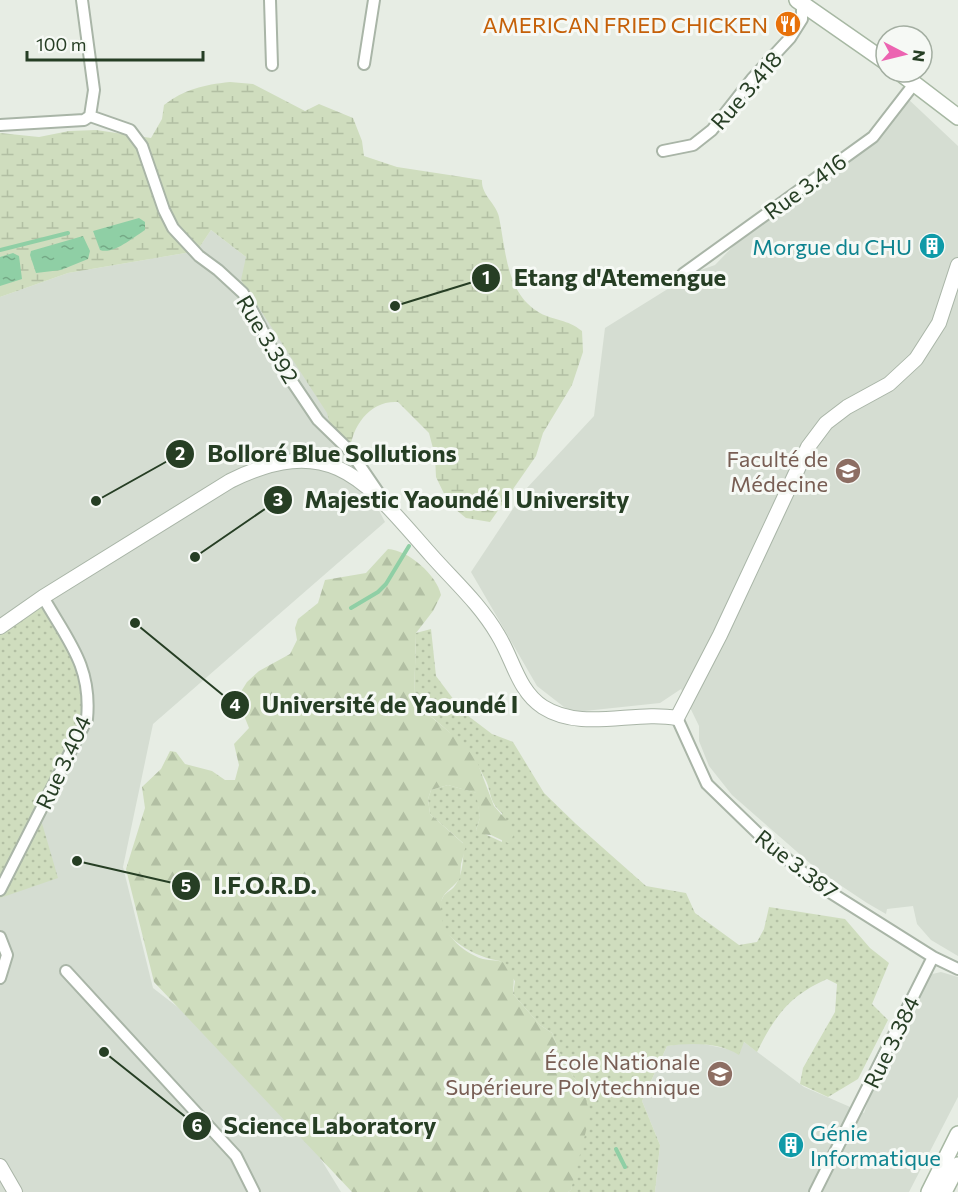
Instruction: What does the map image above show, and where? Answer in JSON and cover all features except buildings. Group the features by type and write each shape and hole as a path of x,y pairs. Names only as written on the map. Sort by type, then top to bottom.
{"main road":[{"path":"801,1 874,53"},
{"path":"914,84 958,117"},
{"path":"928,95 958,126"},
{"path":"929,1192 958,1134"},
{"path":"944,1192 958,1165"}],"street":[{"path":"0,125 84,120 90,116 94,90 82,0"},
{"path":"270,0 272,65"},
{"path":"364,64 374,0"},
{"name":"Rue 3.418","path":"663,151 693,145 704,138 752,79 790,38 802,19 801,1"},
{"name":"Rue 3.416","path":"683,274 873,138 914,84"},
{"name":"Rue 3.392","path":"90,116 130,130 142,146 161,204 174,228 199,256 243,293 279,362 318,420 350,451 383,500"},
{"path":"0,627 43,597 230,481 260,466 289,461 334,467 356,476 383,500 454,581 478,603 499,636 522,686 541,705 555,714 574,719 659,714 677,718 720,635 808,447 826,423 847,407 889,384 916,359 939,323 958,265"},
{"name":"Rue 3.404","path":"0,890 87,719 89,694 86,673 43,597"},
{"name":"Rue 3.387","path":"677,718 706,784 720,800 817,884 933,957 958,969"},
{"path":"0,937 7,955 6,965 0,978"},
{"name":"Rue 3.384","path":"815,1192 933,957"},
{"path":"66,972 236,1156 254,1192"},
{"path":"0,1166 15,1192"}],"shaded area":[{"path":"906,97 958,146 958,956 931,940 917,924 913,906 887,909 886,914 867,903 819,871 732,795 709,766 699,741 699,726 681,689 660,703 575,712 564,707 537,686 471,572 526,489 594,416 605,328 695,272 715,265 745,234 875,139"},
{"path":"211,230 246,257 385,522 153,724 123,867 153,988 273,1081 341,1192 0,1192 0,297 68,273 197,251"},
{"name":"École Nationale Supérieure Polytechnique","path":"941,972 958,977 958,1097 909,1192 655,1192 660,1145 642,1101 667,1046 694,1042 732,1050 744,1042 804,1087 864,1113 881,1064 912,1019 928,975"}],"green space":[{"path":"230,82 253,84 305,111 319,104 353,118 362,141 364,156 397,167 482,180 484,190 499,217 509,271 520,295 540,313 571,324 582,331 583,352 572,385 543,433 536,456 490,522 466,518 449,504 436,477 435,456 429,433 398,402 379,405 364,416 354,433 350,451 333,435 327,413 241,280 246,257 211,230 197,251 68,273 0,297 0,133 39,137 69,131 96,130 151,138 162,119 164,105 179,95 195,89"},
{"path":"388,549 396,550 421,565 434,580 441,595 433,611 416,633 414,699 418,706 459,740 476,759 494,806 515,830 510,844 491,835 480,834 476,830 480,818 476,793 448,785 431,790 428,799 430,814 466,846 460,878 442,899 442,919 445,928 457,944 465,950 483,959 503,962 509,967 514,978 513,994 540,1025 552,1033 564,1063 584,1092 590,1115 571,1190 568,1192 352,1192 154,982 126,869 145,808 142,787 161,769 170,751 176,752 185,764 212,771 225,780 235,780 239,765 234,744 249,728 237,698 247,682 259,671 290,654 297,640 295,628 298,619 318,603 325,580 366,573"},
{"path":"43,597 86,673 87,719 39,813 58,878 0,898 0,627"},
{"path":"431,629 436,676 463,712 492,734 513,742 544,793 646,886 686,893 695,913 739,945 757,942 764,929 769,907 845,919 870,948 889,963 872,1004 888,1020 858,1079 828,1097 800,1084 803,1068 835,1012 837,984 827,979 803,992 784,1008 757,1052 744,1042 739,1055 713,1046 695,1044 667,1046 642,1101 660,1145 655,1192 568,1192 571,1190 584,1092 564,1063 552,1033 540,1025 513,994 515,981 500,961 465,948 454,940 440,921 439,909 443,897 457,883 461,872 463,843 430,814 428,799 431,790 448,785 477,793 480,818 476,830 502,842 502,813 494,805 486,782 471,756 455,738 418,706 414,699 416,633"}],"water":[{"path":"139,218 145,222 145,230 117,248 100,250 93,231"},
{"path":"83,236 90,251 88,259 61,270 36,273 30,255 31,251"},
{"path":"13,253 19,256 22,279 0,286 0,257"}],"waterway":[{"path":"0,250 68,233"},
{"path":"351,608 378,592 386,584 409,546"},
{"path":"616,1149 625,1167"}],"place":[{"name":"AMERICAN FRIED CHICKEN","path":"788,24"},
{"name":"Morgue du CHU","path":"932,246"},
{"name":"Etang d'Atemengue","path":"395,306"},
{"name":"Faculté de Médecine","path":"848,471"},
{"name":"Bolloré Blue Sollutions","path":"96,501"},
{"name":"Majestic Yaoundé I University","path":"195,557"},
{"name":"Université de Yaoundé I","path":"135,623"},
{"name":"I.F.O.R.D.","path":"77,861"},
{"name":"Science Laboratory","path":"104,1052"},
{"name":"École Nationale Supérieure Polytechnique","path":"720,1074"},
{"name":"Génie Informatique","path":"791,1145"}]}
